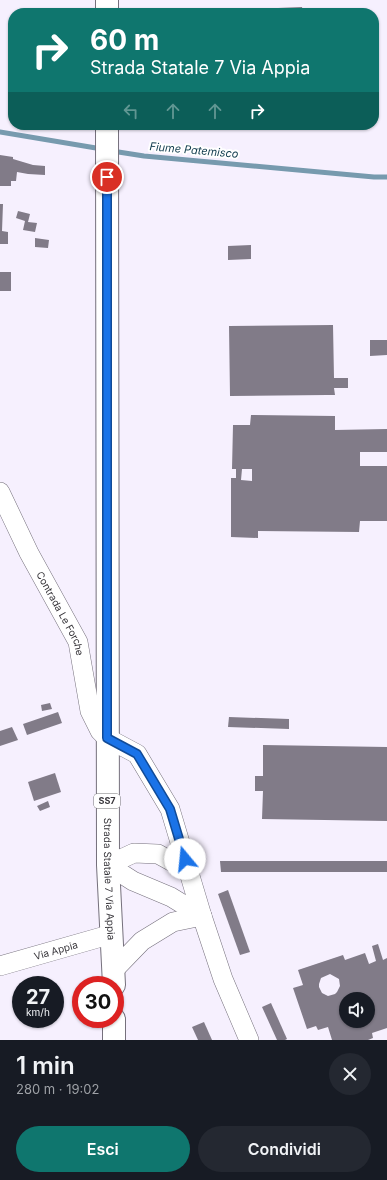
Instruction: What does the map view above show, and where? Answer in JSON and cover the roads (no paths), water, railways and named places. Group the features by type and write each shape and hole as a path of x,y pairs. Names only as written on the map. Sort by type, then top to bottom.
{"main road":[{"name":"Strada Statale 7 Via Appia","path":"107,130 108,865 114,976"},
{"path":"114,1028 114,1040"}],"street":[{"name":"Contrada Le Forche","path":"0,492 29,553 78,642 90,711 100,731 107,738"},
{"path":"107,738 137,754 170,809 202,916 224,979 249,1040"},
{"path":"108,865 134,853 158,854 189,871"},
{"path":"108,865 133,880 171,897 202,916"},
{"path":"116,976 142,941 173,922 202,916"},
{"name":"Via Appia","path":"0,966 112,934"}],"waterway":[{"name":"Fiume Patemisco","path":"0,132 102,149"},
{"name":"Fiume Patemisco","path":"112,151 144,156 387,177"}]}
